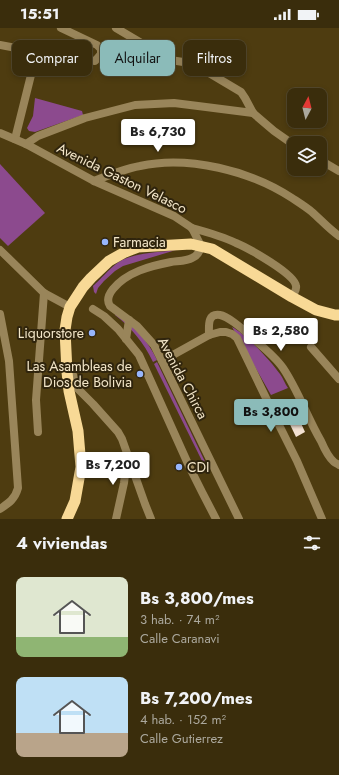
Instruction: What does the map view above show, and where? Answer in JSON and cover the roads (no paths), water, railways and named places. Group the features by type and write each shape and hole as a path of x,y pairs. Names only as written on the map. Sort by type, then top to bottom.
{"highway":[{"path":"67,519 75,501 80,467 78,431 69,391 67,372 65,330 67,317 70,307 83,287 109,261 138,247 190,244 201,246 212,249 316,310 339,315"}],"street":[{"path":"0,45 95,61 101,54 101,49 97,45 62,28"},
{"path":"116,28 170,60 190,63 199,67 241,92 253,114 287,141"},
{"path":"15,139 31,76"},
{"path":"26,144 38,136 85,118 135,105 174,103 253,114"},
{"name":"Avenida Gaston Velasco","path":"0,133 26,144 94,181 174,216 192,228 201,246"},
{"path":"94,181 141,166 165,162 188,163 227,169 251,177 291,197 311,211 339,236"},
{"path":"327,164 339,171"},
{"path":"192,228 237,243 269,261 292,277 296,284 296,291 292,297"},
{"name":"Avenida Chirca","path":"201,246 200,252 193,258 160,264 127,276 110,292 108,304 137,326 154,345 239,519"},
{"path":"0,250 44,293 70,307"},
{"path":"38,432 36,400 44,293"},
{"name":"Avenida Chirca","path":"93,309 104,316 118,329 139,355 189,466 216,519"},
{"path":"0,314 9,361 18,488 16,495 10,502 0,509"},
{"path":"209,335 210,318 220,315 225,316 242,328 264,348 282,367 327,452 334,462 339,465"},
{"path":"126,339 129,320"},
{"path":"162,361 209,335 226,332 237,338 297,461 322,519"},
{"path":"311,347 339,379"},
{"path":"67,372 72,372 78,389 118,432 152,519"},
{"path":"116,519 128,456"}],"place":[{"name":"Farmacia","path":"105,242"},
{"name":"Liquorstore","path":"92,333"},
{"name":"Las Asambleas de Dios de Bolivia","path":"140,374"},
{"name":"CDI","path":"179,467"}]}
